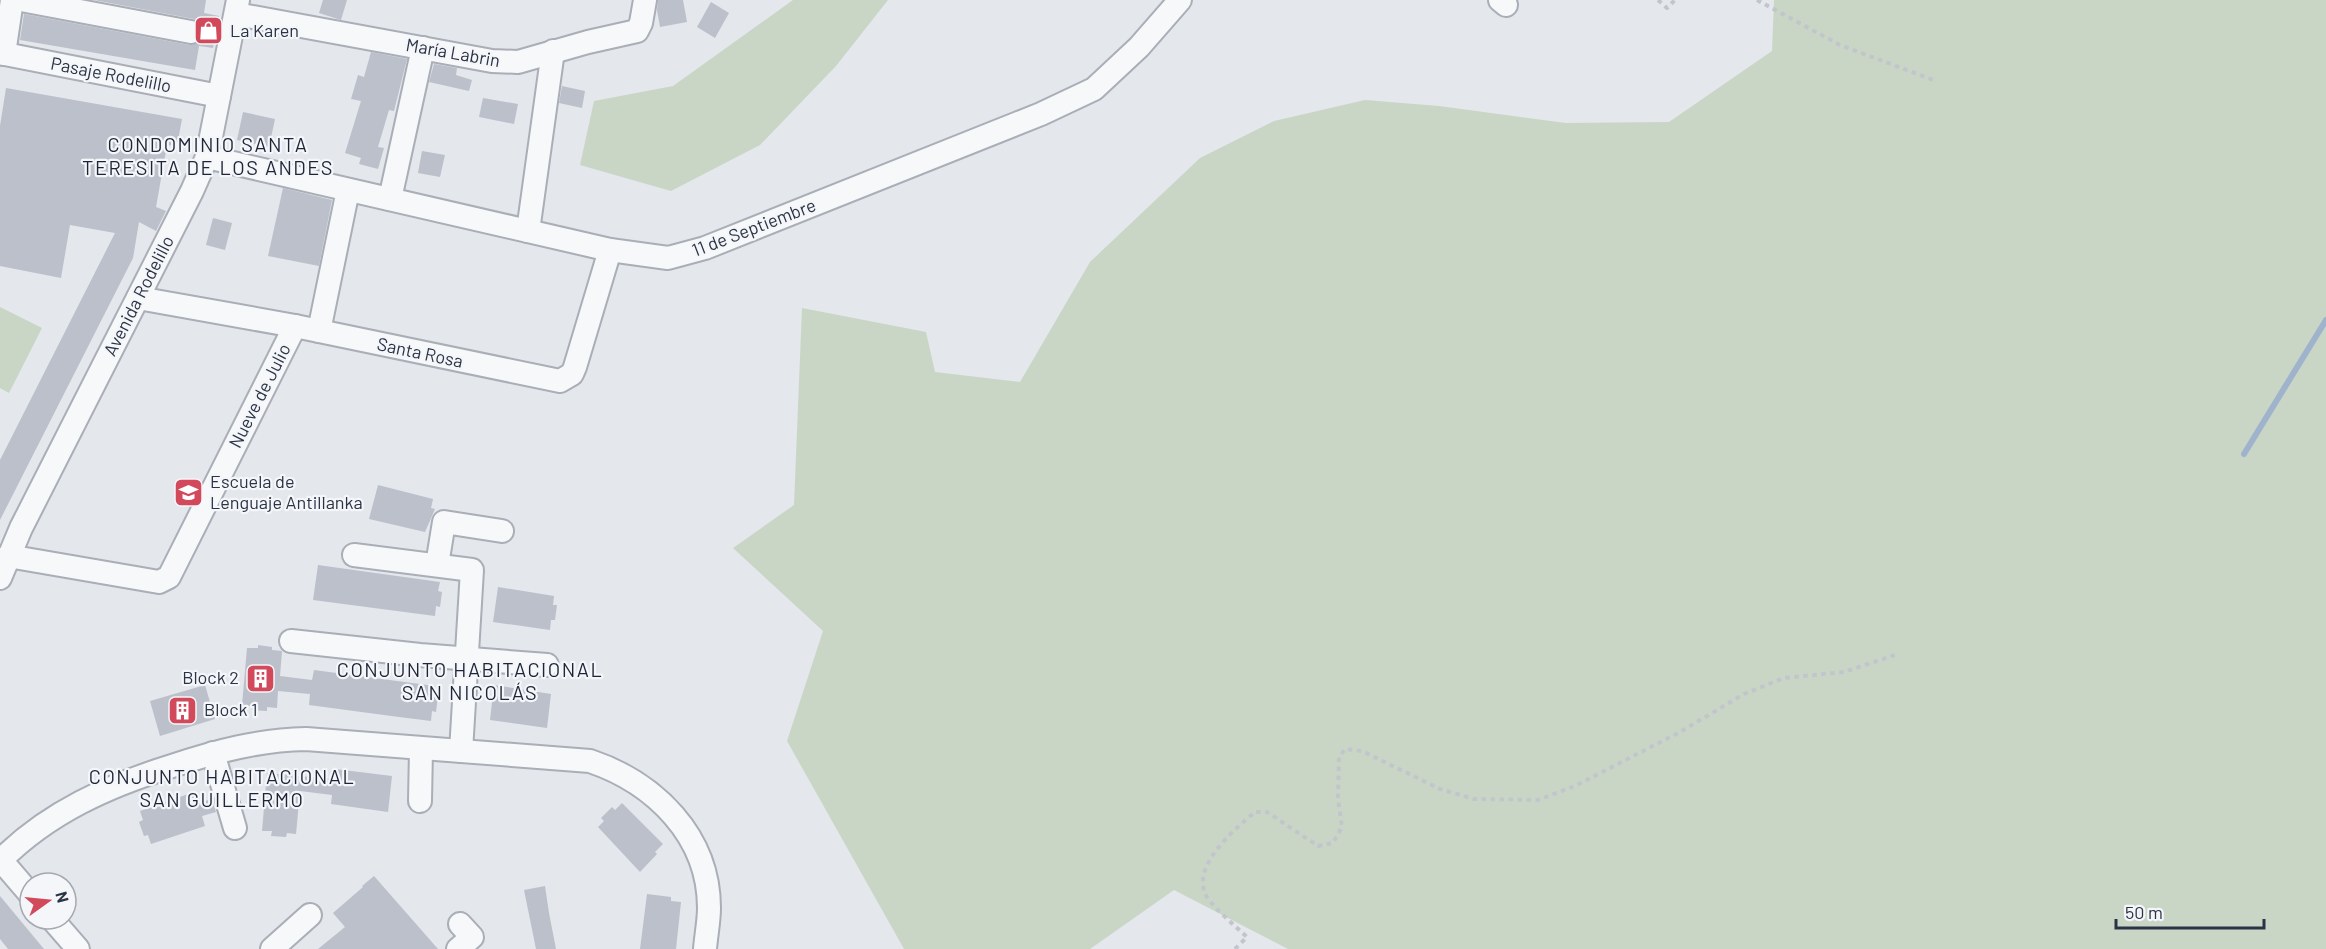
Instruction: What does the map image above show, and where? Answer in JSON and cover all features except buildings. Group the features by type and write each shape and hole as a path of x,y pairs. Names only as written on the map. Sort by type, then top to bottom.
{"street":[{"name":"Pasaje Rodelillo","path":"12,0 2,54 219,96"},
{"path":"21,0 191,32"},
{"name":"María Labrin","path":"237,7 423,48 492,61 518,62 637,31 641,23 645,0"},
{"name":"11 de Septiembre","path":"207,157 610,250 668,258 705,249 1041,114 1094,89 1139,47 1180,0"},
{"name":"Avenida Rodelillo","path":"0,578 8,556 207,157 237,7"},
{"path":"390,199 423,48"},
{"path":"528,231 554,51"},
{"path":"320,332 348,190"},
{"name":"Santa Rosa","path":"138,298 295,326 560,381 572,374 575,368 610,250"},
{"name":"Nueve de Julio","path":"8,556 159,582 169,577 295,326"},
{"path":"437,565 444,522 502,531"},
{"path":"354,555 472,570 461,752"},
{"path":"291,641 547,665"},
{"path":"18,880 0,859 50,819 92,795 152,772 245,744 284,740 590,761 630,777 648,789 678,820 688,836 700,862 707,889 709,908 705,949"},
{"path":"420,801 421,749"},
{"path":"213,753 235,828"},
{"path":"272,949 310,915"},
{"path":"458,949 472,937 460,924"},
{"path":"62,931 78,949"}],"path":[{"path":"1658,0 1667,8 1675,0"},
{"path":"1757,0 1840,45 1936,81"},
{"path":"1235,949 1247,938 1206,896 1204,880 1206,863 1236,829 1255,812 1267,812 1318,846 1333,843 1342,827 1338,799 1339,757 1345,749 1362,751 1440,789 1474,799 1538,800 1575,786 1680,732 1754,690 1784,678 1844,672 1898,654"}],"green space":[{"path":"793,0 888,0 836,66 760,145 671,191 580,165 594,101 673,86"},
{"path":"1774,0 2326,0 2326,949 1288,949 1174,890 1090,949 904,949 787,741 823,631 733,548 794,505 802,308 926,332 935,372 1020,382 1090,262 1200,158 1274,121 1365,100 1439,106 1566,123 1669,122 1772,51"},
{"path":"0,307 42,328 9,393 0,388"}],"waterway":[{"path":"2244,454 2326,320"}],"place":[{"name":"La Karen","path":"209,31"},
{"name":"Escuela de Lenguaje Antillanka","path":"189,492"},
{"name":"Block 2","path":"260,678"},
{"name":"Block 1","path":"183,710"}],"district":[{"name":"CONDOMINIO SANTA TERESITA DE LOS ANDES","path":"208,156"},
{"name":"CONJUNTO HABITACIONAL SAN NICOLÁS","path":"470,682"},
{"name":"CONJUNTO HABITACIONAL SAN GUILLERMO","path":"222,788"}]}
